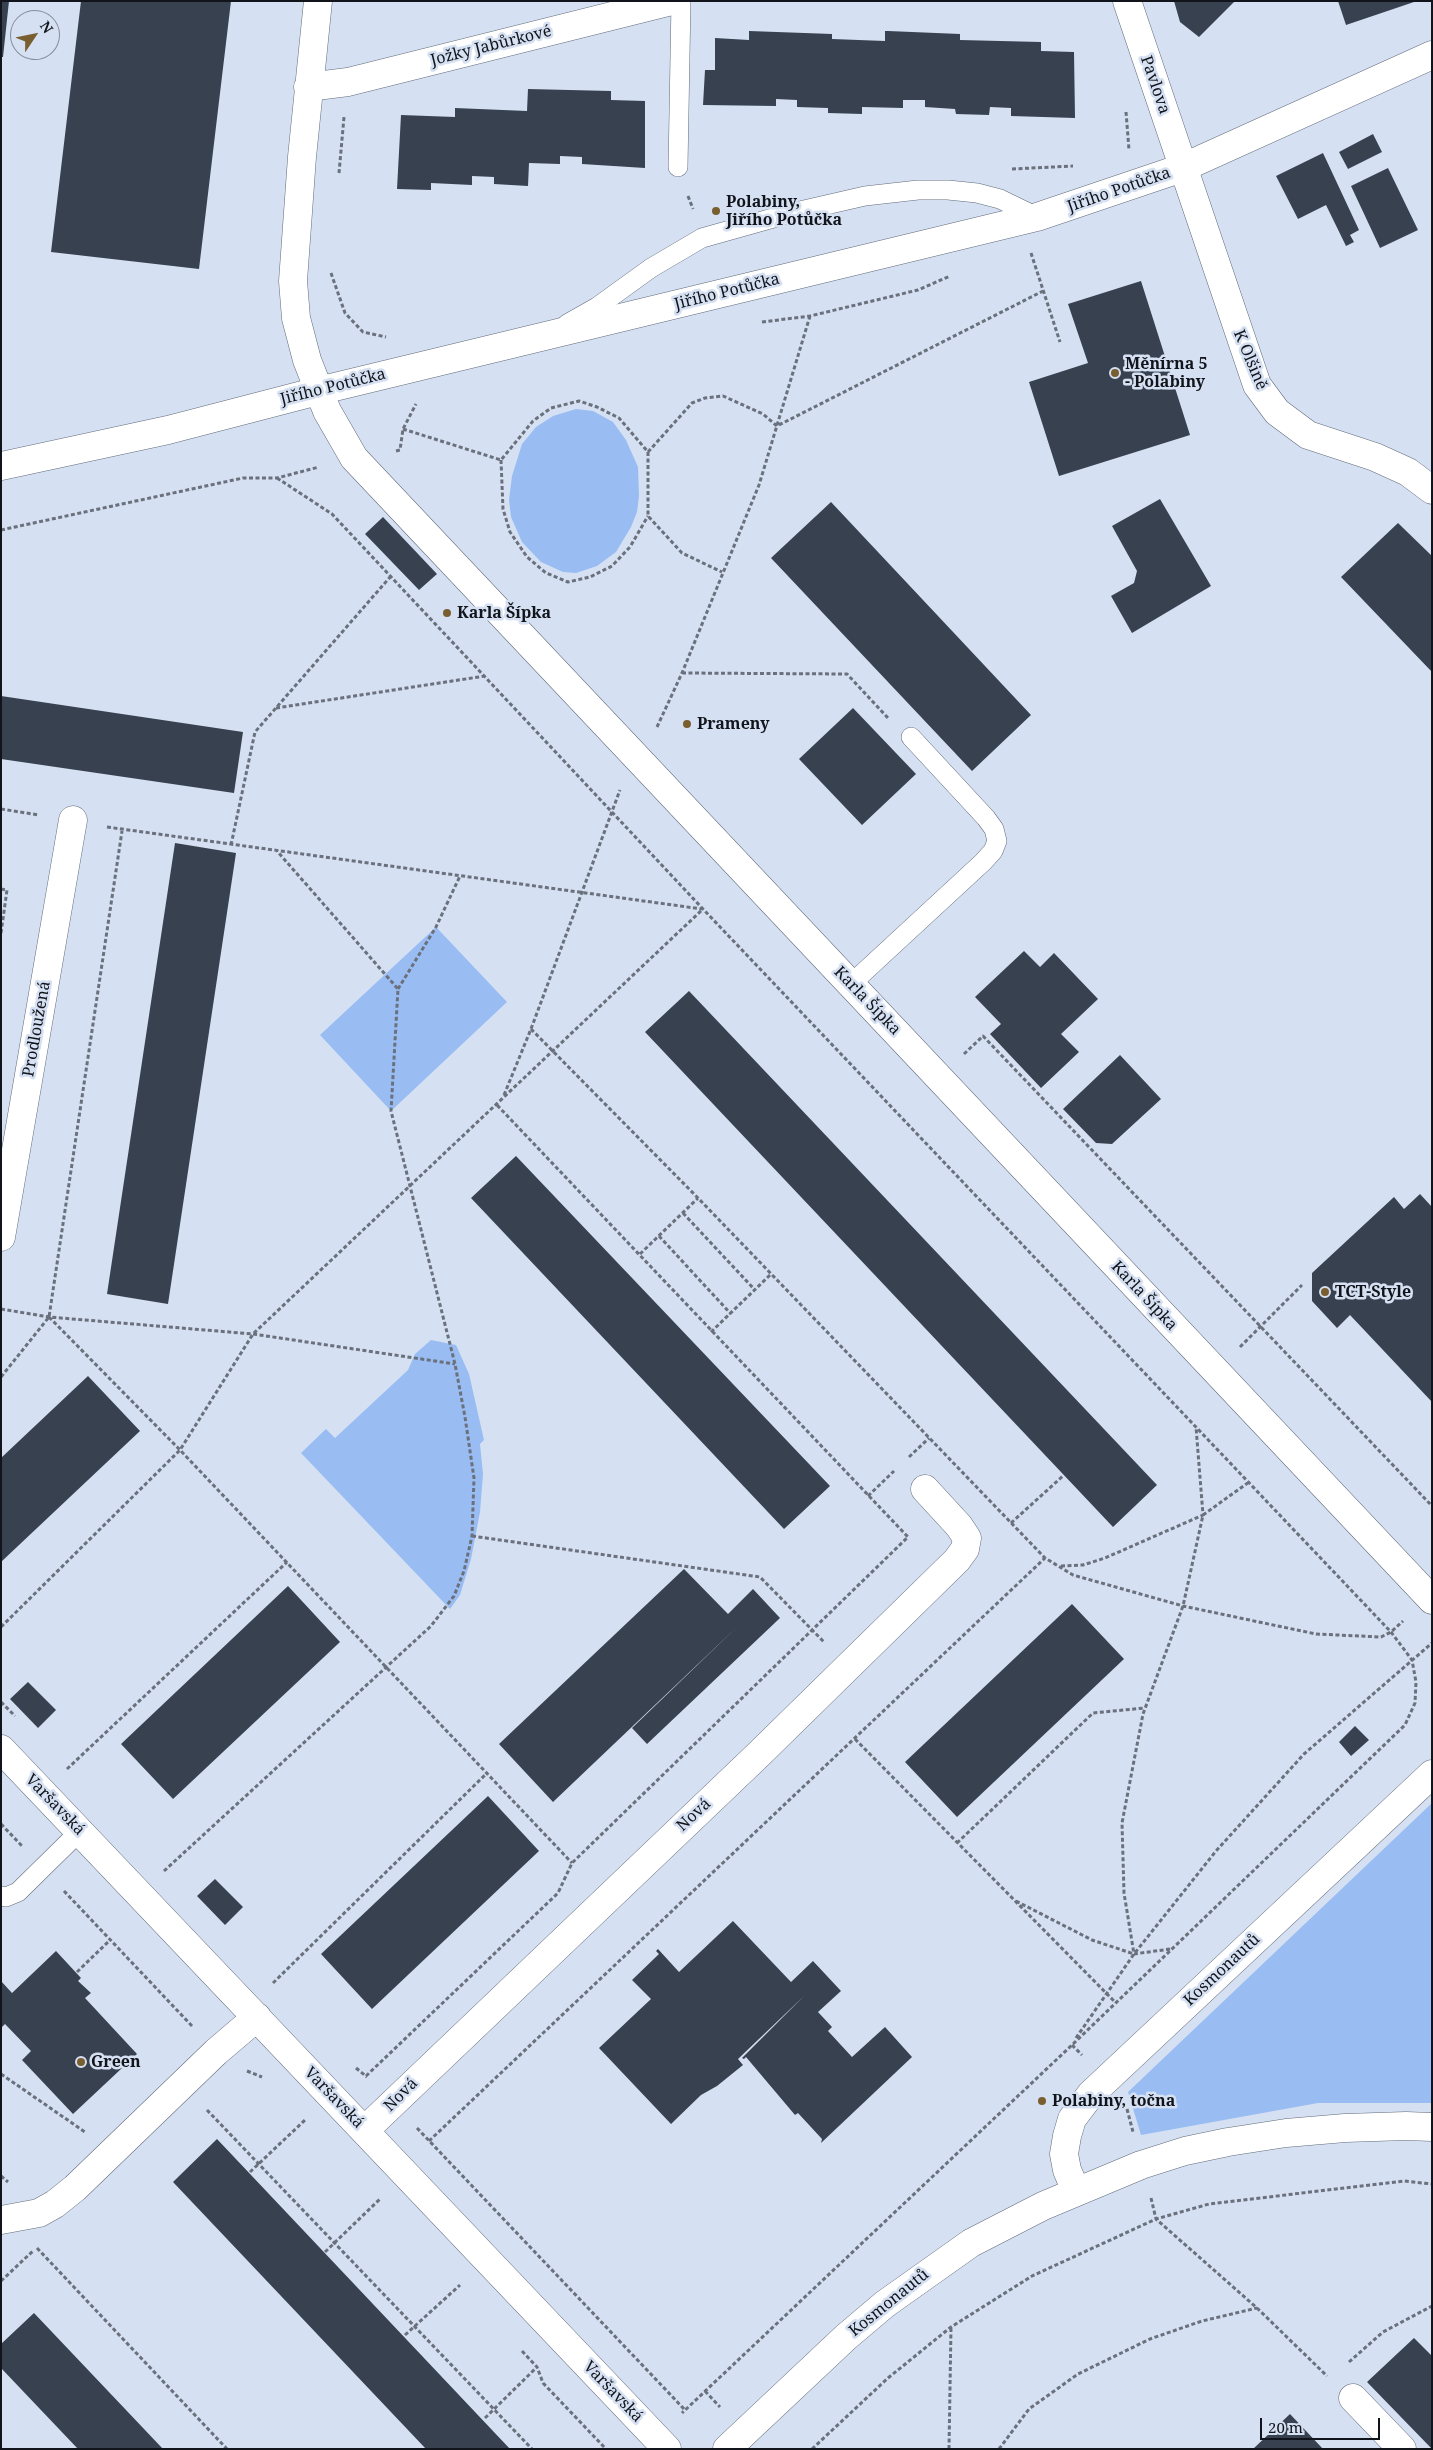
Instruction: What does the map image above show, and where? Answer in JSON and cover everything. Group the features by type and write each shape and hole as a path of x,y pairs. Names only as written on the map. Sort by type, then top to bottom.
{"street":[{"path":"318,1 308,87 293,281 296,318 307,360 318,391"},
{"name":"Jožky Jabůrkové","path":"308,87 348,82 672,1"},
{"name":"Pavlova","path":"1127,1 1182,168"},
{"name":"Jiřího Potůčka","path":"1,466 168,430 318,391 1037,217 1182,168 1432,55"},
{"name":"K Olšině","path":"1182,168 1253,376 1257,385 1277,412 1308,434 1375,457 1408,472 1432,490"},
{"name":"Karla Šípka","path":"318,391 338,434 354,458 638,762 940,1077 1432,1600"},
{"name":"Prodloužená","path":"1,1237 73,820"},
{"name":"Nová","path":"365,2130 957,1560 965,1549 967,1538 959,1526 925,1489"},
{"name":"Varšavská","path":"1,1749 661,2443"},
{"name":"Kosmonautů","path":"1076,2191 1067,2170 1064,2154 1066,2136 1072,2119 1082,2106 1106,2079 1432,1774"},
{"path":"1,2220 38,2213 55,2204 75,2188 216,2052 257,2017"},
{"name":"Kosmonautů","path":"727,2449 846,2337 936,2266 1003,2225 1076,2191 1141,2164 1185,2151 1286,2133 1371,2127 1432,2127"},
{"path":"1354,2398 1402,2449"}],"lane":[{"path":"678,167 681,1"},
{"path":"507,345 538,336 571,321 702,238 791,213 865,196 918,190 948,190 977,192 1000,199 1037,217"},
{"path":"851,984 983,862 993,851 996,841 994,828 986,818 911,737"},
{"path":"1,1896 6,1897 18,1892 80,1831"}],"path":[{"path":"338,179 348,82"},
{"path":"678,167 702,238"},
{"path":"1029,245 1060,342"},
{"path":"329,268 345,313 363,332"},
{"path":"777,426 1043,291"},
{"path":"503,1098 532,1029 624,780 650,743 682,674 759,485 810,316"},
{"path":"648,452 692,403 705,398 723,396 763,414 777,426"},
{"path":"579,401 597,407 618,418 648,452 648,516 630,547 612,566 590,577 568,582 546,573 527,557 510,532 503,509 501,460 533,421 551,408 579,401"},
{"path":"403,429 501,460"},
{"path":"1,530 243,478 276,478 354,458"},
{"path":"276,478 332,514 703,909 1391,1632 1412,1660 1416,1682 1415,1703 1405,1725 1320,1809 1170,1948 1072,2045 685,2410 661,2443"},
{"path":"648,516 682,553 722,572"},
{"path":"231,845 255,732 391,576"},
{"path":"682,674 847,674 897,727 911,737"},
{"path":"276,708 486,676"},
{"path":"1,809 73,820 122,831 703,909"},
{"path":"1,1376 49,1317 122,831"},
{"path":"277,851 398,988"},
{"path":"164,1871 431,1626 454,1596 464,1571 472,1536 474,1478 455,1364 391,1111 398,988 436,927 460,876"},
{"path":"1,889 7,890 1,933"},
{"path":"1,1627 180,1450 253,1334 703,909"},
{"path":"532,1029 698,1198 770,1275 1045,1558 1074,1575 1183,1606 1316,1634 1381,1637 1391,1632"},
{"path":"940,1077 983,1036 1432,1506"},
{"path":"366,2076 558,1893 572,1863 908,1537 496,1104"},
{"path":"640,1254 698,1198"},
{"path":"683,1213 755,1290"},
{"path":"659,1236 731,1314"},
{"path":"712,1332 770,1275"},
{"path":"1215,1371 1302,1286"},
{"path":"1,1309 49,1317 253,1334 455,1364"},
{"path":"49,1317 180,1450 572,1863"},
{"path":"1134,1954 1124,1894 1122,1823 1145,1708 1183,1606 1203,1515 1196,1427"},
{"path":"1011,1523 1064,1475"},
{"path":"1060,1566 1083,1565 1105,1558 1203,1515 1249,1482"},
{"path":"472,1536 760,1577 849,1666"},
{"path":"429,2141 1045,1558"},
{"path":"66,1770 287,1562"},
{"path":"1072,2045 1106,1992 1134,1954 1216,1851 1304,1754 1432,1643"},
{"path":"957,1843 1093,1713 1145,1708"},
{"path":"855,1739 1115,2002"},
{"path":"272,1985 487,1773"},
{"path":"1,1824 193,2028"},
{"path":"1014,1900 1092,1940 1134,1954 1170,1948"},
{"path":"77,1972 110,1940"},
{"path":"1072,2045 1124,2098 1156,2219 1257,2308 1330,2379 1354,2398"},
{"path":"352,2065 393,2103 685,2410"},
{"path":"240,2070 258,2074 267,2080"},
{"path":"1,2074 92,2137"},
{"path":"202,2104 532,2449"},
{"path":"300,2114 312,2127"},
{"path":"250,2172 306,2120"},
{"path":"812,2449 888,2378 951,2327 1032,2276 1156,2219 1209,2204 1404,2181 1432,2184"},
{"path":"373,2192 386,2206"},
{"path":"325,2252 380,2199"},
{"path":"36,2248 227,2449"},
{"path":"453,2277 466,2291"},
{"path":"405,2336 460,2284"},
{"path":"999,2449 1029,2409 1078,2374 1150,2339 1202,2321 1257,2308"},
{"path":"1330,2379 1383,2332 1431,2309"},
{"path":"949,2449 951,2327"},
{"path":"518,2346 537,2367 543,2384 606,2449"},
{"path":"485,2418 537,2367"}],"shaded area":[{"path":"576,409 593,411 613,422 626,440 638,467 639,496 637,512 631,527 616,552 597,566 576,573 563,572 541,562 522,542 511,517 509,500 512,476 522,444 536,427 553,416"},
{"path":"436,927 507,1002 391,1111 320,1035"},
{"path":"431,1340 456,1345 469,1374 484,1440 480,1444 483,1474 480,1512 471,1559 460,1595 450,1609 301,1453 326,1429 335,1438 408,1370 415,1354"},
{"path":"1432,1803 1432,2103 1318,2103 1141,2135 1128,2092"}],"building":[{"path":"1,1 9,1 3,57 1,57"},
{"path":"81,1 231,1 199,269 51,252"},
{"path":"1174,1 1235,1 1199,37 1180,22"},
{"path":"1338,1 1414,1 1414,2 1346,25"},
{"path":"749,31 832,34 832,39 885,41 885,31 888,31 960,34 960,40 1041,42 1041,51 1074,52 1075,118 1011,116 1011,108 990,107 989,115 956,114 955,109 925,107 925,100 903,100 903,108 862,107 862,114 828,113 828,108 797,107 797,100 776,99 776,106 703,105 705,70 715,70 715,38 749,40"},
{"path":"528,89 611,91 611,100 645,101 645,168 582,164 582,157 560,156 560,164 529,163 528,186 494,184 494,177 472,176 472,185 431,183 431,190 397,189 401,115 455,117 455,108 527,111"},
{"path":"1373,134 1382,152 1348,169 1339,152"},
{"path":"1323,153 1359,230 1350,235 1354,242 1346,246 1326,205 1298,219 1276,176"},
{"path":"1388,168 1418,230 1380,248 1351,186"},
{"name":"Měnírna 5 - Polabiny","path":"1141,281 1190,435 1059,476 1029,382 1088,363 1068,304"},
{"path":"1160,499 1211,586 1132,633 1111,596 1134,583 1137,571 1112,526"},
{"path":"831,502 1031,715 972,771 771,558"},
{"path":"383,517 437,574 419,590 365,534"},
{"path":"1398,523 1432,556 1432,672 1341,577"},
{"path":"1,696 243,732 234,793 1,759"},
{"path":"853,708 916,774 862,825 799,759"},
{"path":"175,843 236,853 168,1304 107,1294"},
{"path":"1024,951 1040,967 1054,953 1098,999 1061,1034 1079,1052 1041,1088 990,1034 1001,1024 975,997"},
{"path":"689,991 1157,1485 1113,1527 645,1032"},
{"path":"1120,1055 1161,1099 1112,1144 1096,1143 1063,1109"},
{"path":"516,1156 830,1486 784,1529 471,1198"},
{"path":"1420,1194 1432,1207 1432,1402 1350,1315 1337,1328 1312,1301 1312,1273 1394,1197 1404,1209"},
{"path":"88,1376 140,1431 1,1562 1,1458"},
{"path":"684,1569 728,1614 753,1589 780,1618 647,1744 632,1728 739,1625 553,1802 499,1744"},
{"path":"288,1586 340,1642 173,1799 121,1744"},
{"path":"1072,1604 1124,1659 957,1817 905,1762"},
{"path":"28,1682 56,1710 38,1728 10,1699"},
{"path":"1355,1726 1369,1740 1351,1756 1339,1742"},
{"path":"488,1796 539,1851 372,2009 321,1954"},
{"path":"215,1879 243,1907 225,1925 197,1896"},
{"path":"733,1921 791,1982 813,1961 841,1991 818,2012 832,2027 828,2031 852,2057 885,2027 912,2057 821,2143 822,2139 798,2113 795,2115 746,2057 742,2058 804,1996 738,2059 743,2065 717,2086 701,2095 671,2124 599,2048 651,1999 632,1980 659,1954 656,1951 658,1949 679,1972"},
{"path":"56,1951 81,1978 78,1981 91,1993 85,1998 137,2054 73,2114 22,2060 31,2051 5,2024 1,2028 1,1981 12,1993"},
{"path":"217,2139 510,2449 426,2449 173,2182"},
{"path":"34,2313 163,2449 78,2449 1,2368 1,2344"},
{"path":"1414,2338 1432,2356 1432,2449 1367,2382"},
{"path":"1290,2414 1323,2449 1253,2449"}],"place":[{"name":"Polabiny, Jiřího Potůčka","path":"716,211"},
{"name":"Měnírna 5 - Polabiny","path":"1115,373"},
{"name":"Karla Šípka","path":"447,613"},
{"name":"Prameny","path":"687,724"},
{"name":"TCT-Style","path":"1325,1292"},
{"name":"Green","path":"81,2062"},
{"name":"Polabiny, točna","path":"1042,2101"}]}
